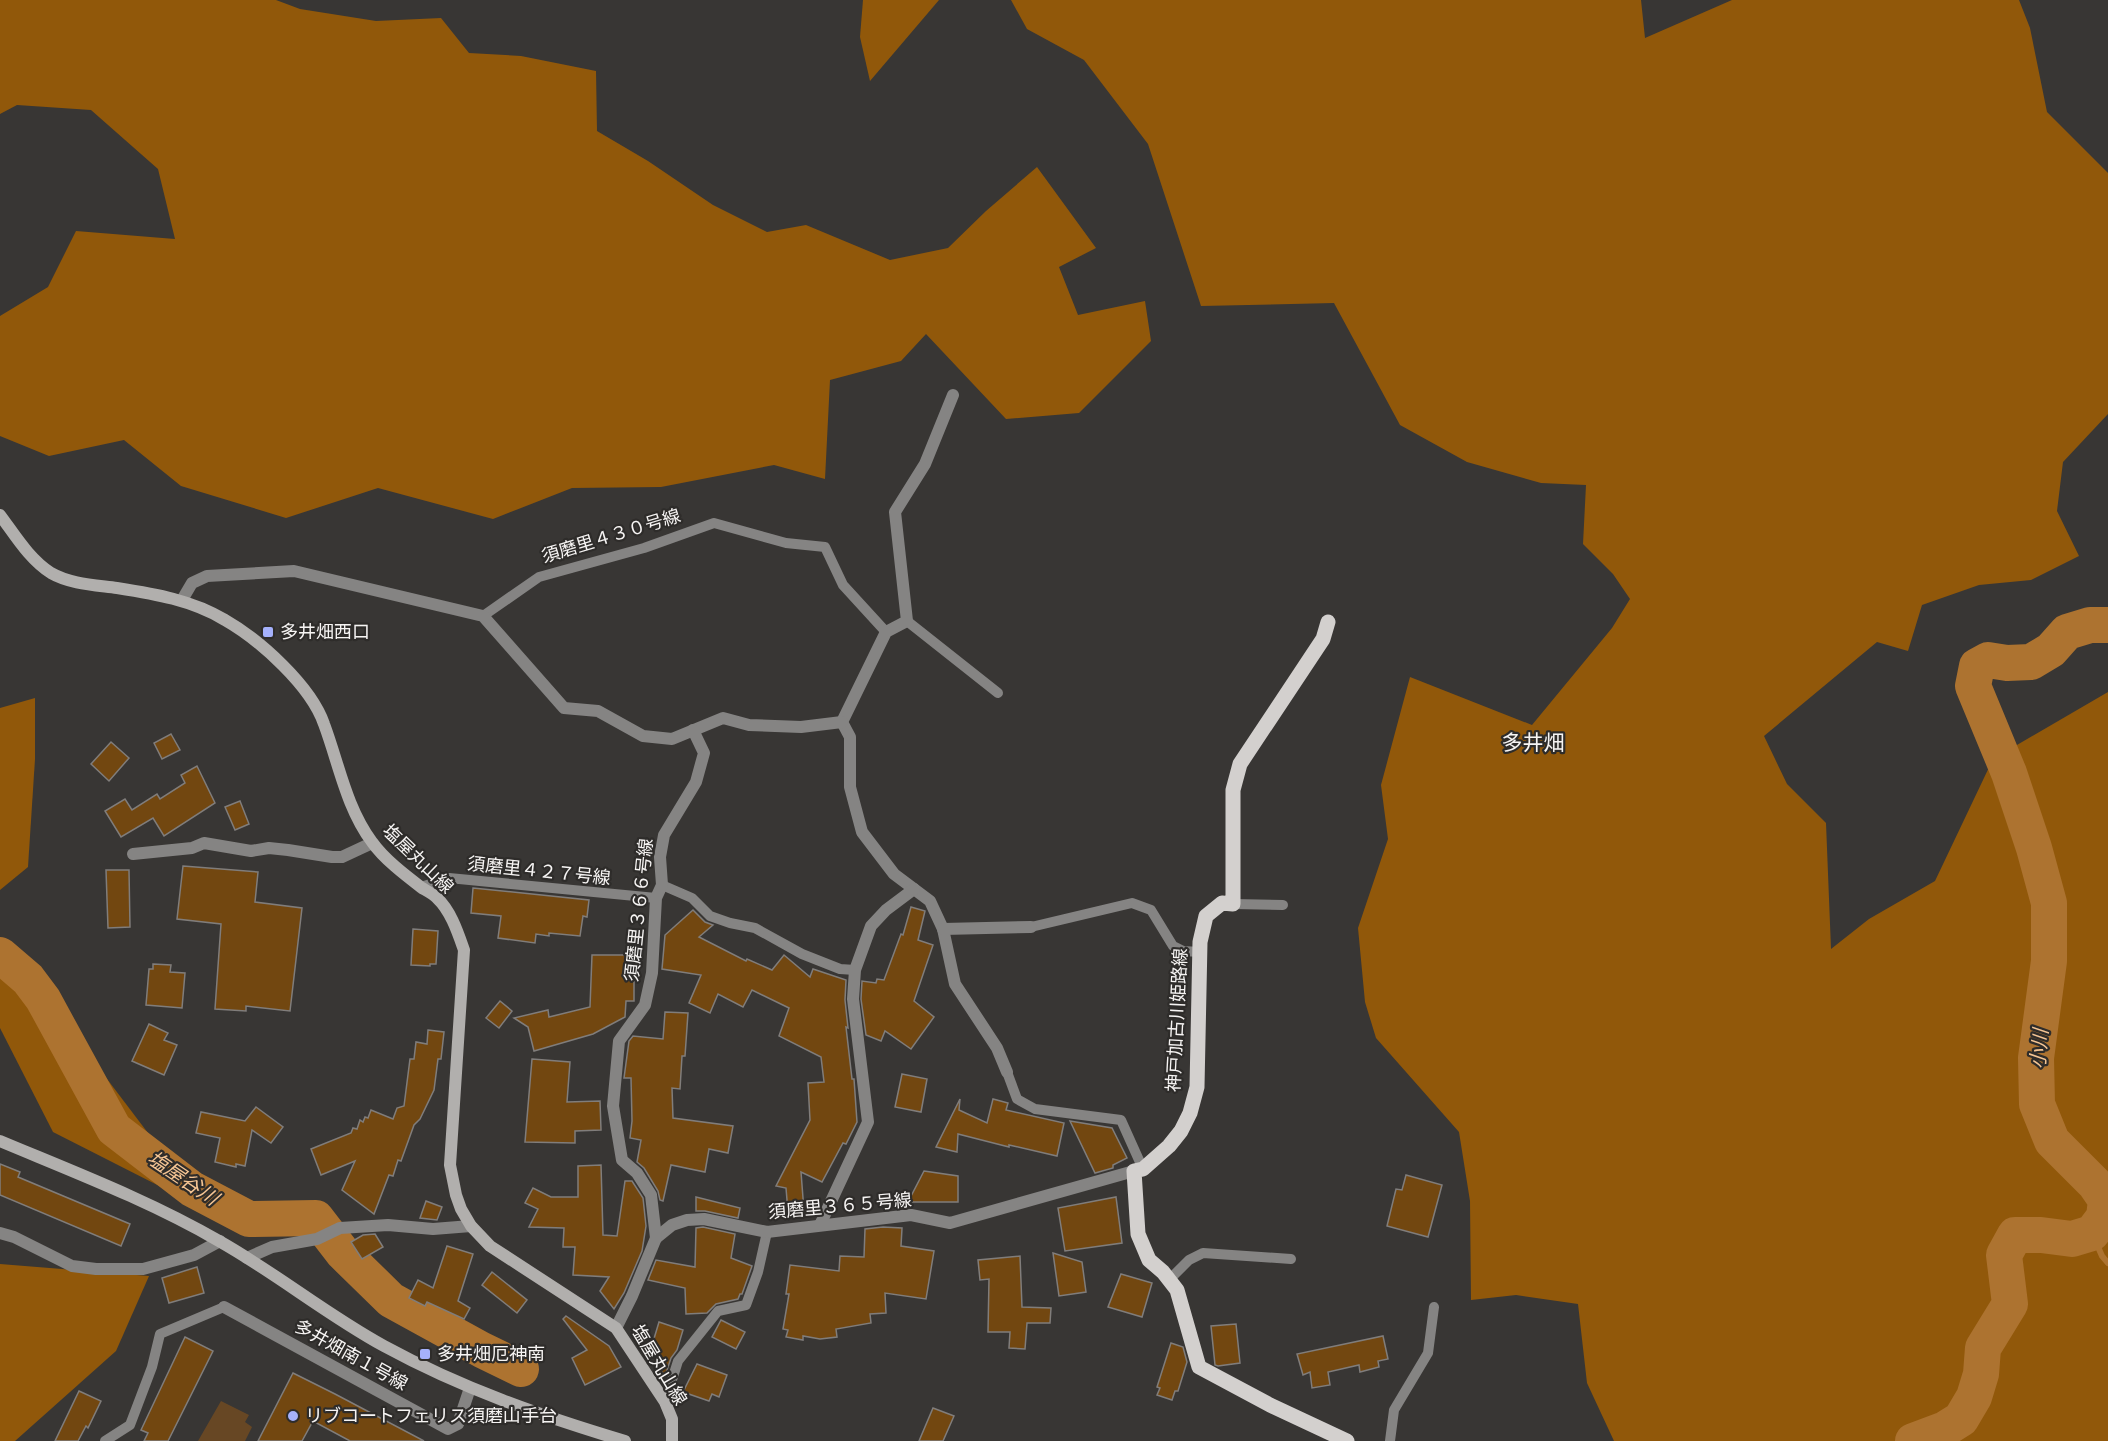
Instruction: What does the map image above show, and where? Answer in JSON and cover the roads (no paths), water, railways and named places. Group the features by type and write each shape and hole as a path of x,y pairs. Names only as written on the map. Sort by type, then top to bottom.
{"main road":[{"path":"1233,904 1233,790 1240,764 1323,639 1328,622"},
{"name":"神戸加古川姫路線","path":"1138,1170 1169,1146 1181,1131 1190,1113 1197,1088 1200,942 1206,916 1222,903 1233,904"},
{"path":"1138,1170 1138,1234 1149,1260 1177,1290 1199,1367 1270,1405 1347,1441"}],"street":[{"path":"842,722 886,632 907,621 895,512 925,464 953,395"},
{"name":"塩屋丸山線","path":"0,515 29,553 53,574 86,584 182,600 227,620 274,656 309,697 323,721 351,808 372,843 421,887 438,899 456,928 464,950 450,1165 461,1209 471,1226 490,1246 616,1328 665,1402 672,1419 672,1441"},
{"path":"182,600 192,583 207,576 294,571 483,616 564,708 598,711 643,736 672,739 723,718 749,725 801,727 842,722"},
{"path":"842,722 850,737 849,787 862,832 894,874 930,901 943,929 955,984 998,1048 1006,1072"},
{"name":"須磨里３６６号線","path":"616,1328 656,1238 651,1195 637,1173 622,1160 613,1106 619,1041 645,1005 652,973 656,898 663,885 660,857 664,835 696,782 704,753 693,730"},
{"path":"133,854 192,848 204,843 251,851 279,849 342,857 372,843"},
{"path":"820,1225 868,1122 853,999 855,970 871,926 886,910 914,889"},
{"path":"943,929 1031,927"},
{"path":"0,1141 113,1188 220,1241 383,1346 444,1377 521,1408 625,1441"},
{"name":"須磨里３６５号線","path":"656,1238 672,1225 687,1220 704,1219 767,1232 911,1215 951,1223 1138,1170"},
{"path":"247,1258 272,1247 317,1239 340,1228 388,1225 433,1228 471,1226"},
{"path":"0,1233 14,1237 72,1266 96,1269 143,1269 194,1255 220,1241"},
{"name":"多井畑南１号線","path":"224,1307 448,1429 458,1424 470,1388"}],"lane":[{"name":"須磨里４３０号線","path":"483,616 538,577 644,548 714,523 786,543 825,547 843,585 886,632"},
{"path":"907,621 998,693"},
{"name":"須磨里４２７号線","path":"421,887 449,878 656,898"},
{"path":"663,885 692,898 710,916 755,928 802,954 840,969 855,970"},
{"path":"1031,927 1132,903 1151,910 1173,946 1183,951 1200,952"},
{"path":"1233,904 1282,905"},
{"path":"1006,1072 1017,1099 1035,1109 1121,1120 1138,1170"},
{"path":"665,1402 678,1360 711,1319 718,1311 746,1305 758,1272 767,1232"},
{"path":"1169,1280 1190,1260 1203,1253 1291,1259"},
{"path":"105,1441 130,1425 152,1367 160,1334 224,1307"},
{"path":"1390,1441 1395,1410 1428,1353 1434,1307"}],"waterway":[{"name":"小川","path":"1913,1441 1945,1429 1961,1419 1974,1397 1981,1374 1983,1348 2010,1304 2004,1255 2015,1235 2041,1235 2072,1239 2092,1233 2104,1217 2106,1200 2095,1184 2052,1141 2037,1104 2036,1058 2049,961 2049,903 2034,848 2009,773 1973,686 1977,666 1988,660 2007,663 2031,662 2051,650 2067,632 2090,625 2108,625"},
{"name":"塩屋谷川","path":"0,955 28,979 43,999 114,1129 192,1189 249,1219 316,1218 343,1253 391,1300 521,1369"},
{"path":"2092,1233 2102,1256 2108,1263"}],"place":[{"name":"多井畑西口","path":"268,632"},
{"name":"多井畑厄神南","path":"425,1354"},
{"name":"リブコートフェリス須磨山手台","path":"293,1416"}],"district":[{"name":"多井畑","path":"1533,743"}]}
